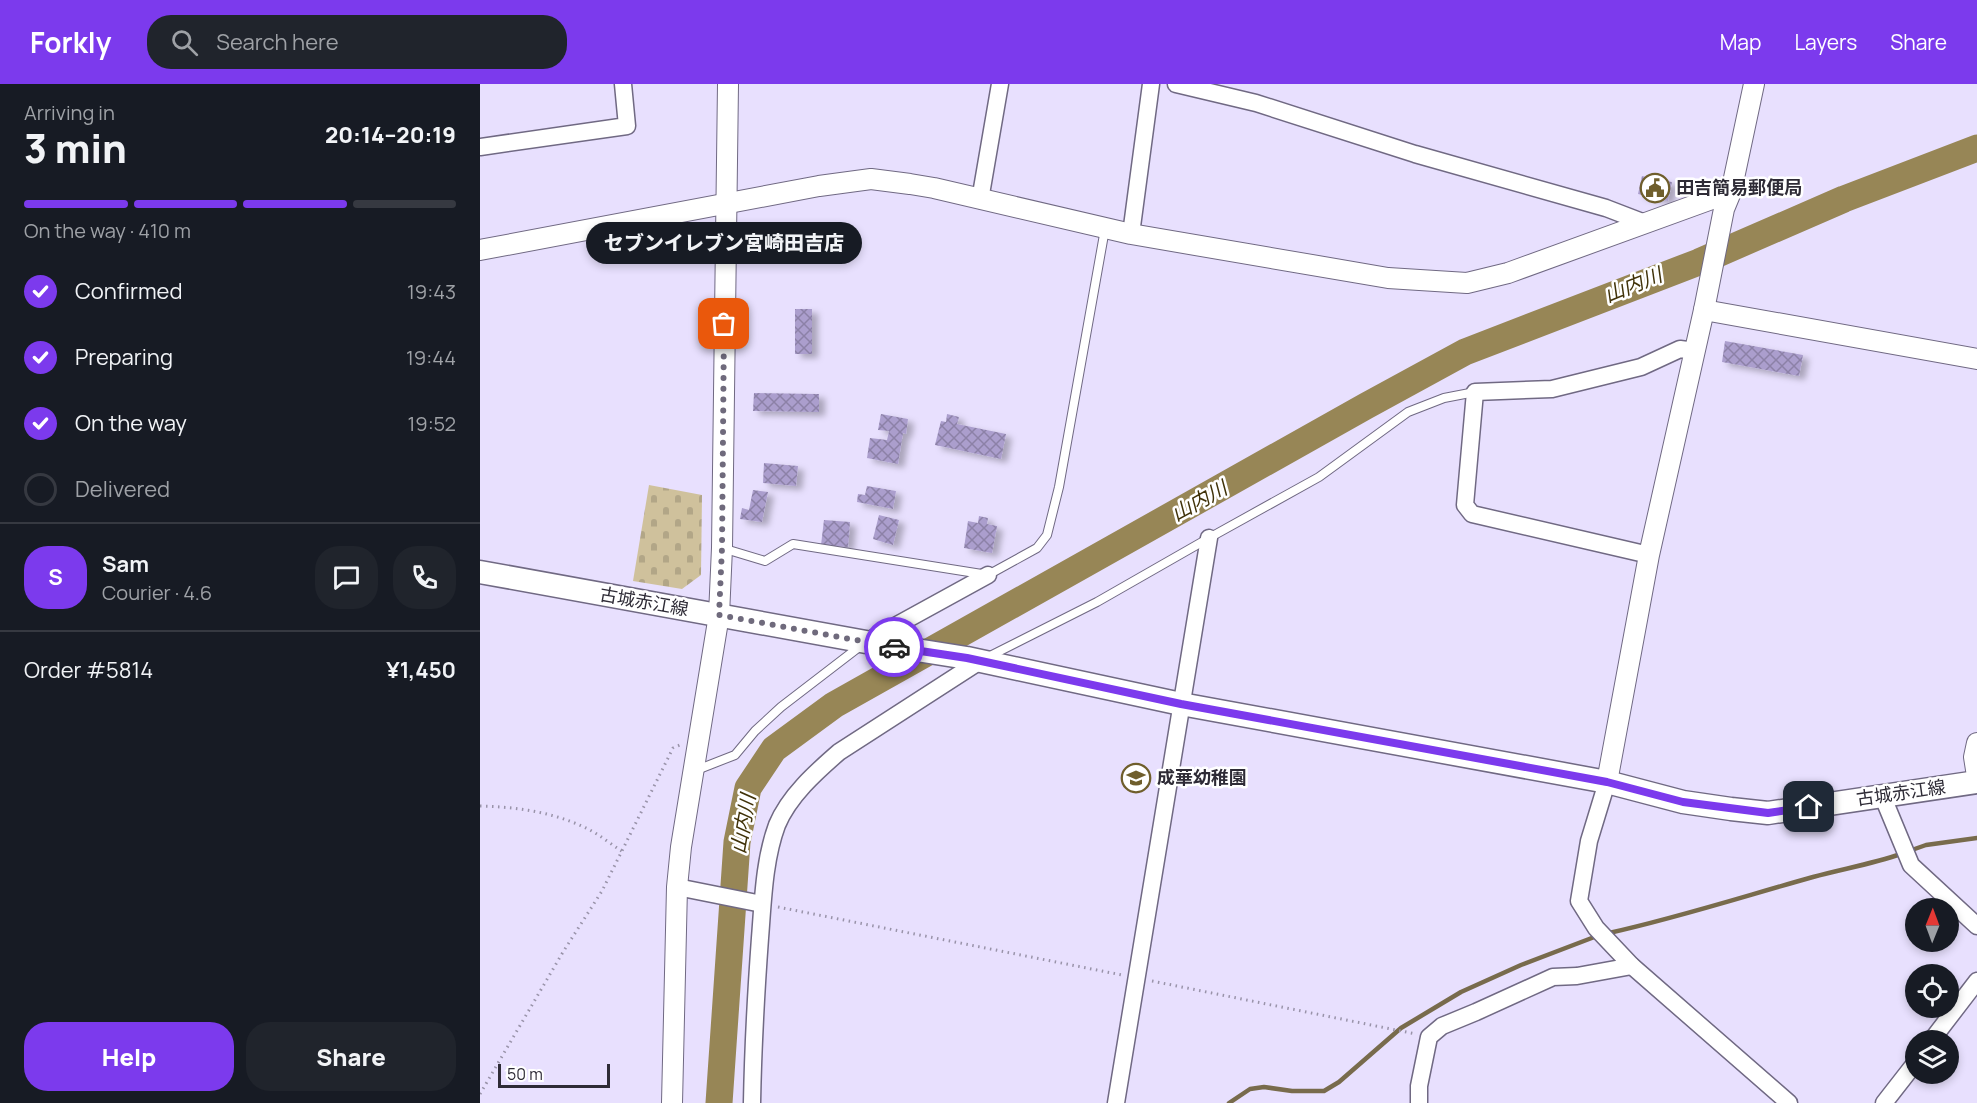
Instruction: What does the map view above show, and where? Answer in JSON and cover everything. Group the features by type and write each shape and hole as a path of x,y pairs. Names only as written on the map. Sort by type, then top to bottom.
{"main road":[{"name":"古城赤江線","path":"480,572 973,660 1181,704 1607,782 1683,802 1768,813 1977,782"}],"street":[{"path":"480,147 627,126 623,84"},
{"path":"672,1103 677,887 681,846 719,615 722,548 728,84"},
{"path":"981,200 1000,84"},
{"path":"1131,234 1151,84"},
{"path":"1176,84 1227,91 1256,104 1415,154 1606,208 1645,223"},
{"path":"1754,84 1649,555 1607,782 1589,841 1579,901 1596,928 1632,966 1789,1103"},
{"path":"480,250 819,186 871,179 934,188 1131,234 1388,278 1467,283 1508,273 1645,223 1727,200"},
{"path":"1704,310 1977,359"},
{"path":"1649,555 1472,514 1465,505 1475,392 1552,389 1641,367 1680,350 1695,351"},
{"path":"1116,1103 1209,538"},
{"path":"872,643 988,575"},
{"path":"752,1103 753,1032 762,904 770,850 777,825 798,793 838,752 973,660"},
{"path":"1977,743 1974,757 1977,776"},
{"path":"1882,795 1911,865 1977,926"},
{"path":"677,887 762,904"},
{"path":"1419,1103 1419,1086 1429,1037 1442,1026 1553,977 1577,976 1632,966"},
{"path":"1939,1030 1977,981"},
{"path":"1884,1103 1905,1076"}],"lane":[{"path":"722,548 765,561 793,544 988,575 1037,548 1047,535 1059,487 1105,229"},
{"path":"973,660 1097,602 1319,477 1408,412 1444,398 1475,392"},
{"path":"694,771 735,755 755,731 781,707 872,643"}],"path":[{"path":"480,1094 563,952 602,891 673,748 700,738"},
{"path":"480,806 509,807 550,814 589,829 623,852"},
{"path":"762,904 1429,1037"}],"green space":[{"path":"649,485 702,495 701,575 682,589 633,581"}],"building":[{"name":"田吉簡易郵便局","path":"1642,176 1672,182 1668,201 1638,194"},
{"path":"795,309 812,309 812,354 795,354"},
{"path":"1725,341 1803,355 1799,376 1722,362"},
{"path":"754,393 819,394 819,412 753,411"},
{"path":"881,414 908,419 906,434 903,433 898,464 867,458 870,438 887,440 889,431 878,430"},
{"path":"947,414 959,417 957,424 1006,434 1001,459 935,445 941,421 946,422"},
{"path":"764,463 798,466 796,486 763,483"},
{"path":"867,486 896,491 893,509 857,502 858,494 865,495"},
{"path":"753,490 768,492 762,522 740,519 742,508 749,510"},
{"path":"879,515 899,520 893,545 873,539"},
{"path":"979,516 988,518 987,524 997,526 992,553 964,548 968,521 978,523"},
{"path":"824,520 850,522 848,547 821,545"}],"waterway":[{"name":"山内川","path":"719,1103 737,842 748,788 774,749 834,705 1465,352 1699,262 1844,199 1977,148"},
{"path":"1909,851 1926,845 1977,838"},
{"path":"1609,933 1901,854"},
{"path":"1229,1103 1250,1089 1264,1087 1292,1091 1324,1091 1339,1082 1401,1028 1461,992 1521,965 1597,936"}],"way so far":[{"path":"724,324 722,548 719,615 894,647"}],"place":[{"name":"田吉簡易郵便局","path":"1655,188"},
{"name":"セブンイレブン宮崎田吉店","path":"724,324"},
{"name":"成華幼稚園","path":"1136,778"}],"route":[{"path":"894,647 967,658 1181,704 1607,782 1683,802 1768,813 1809,807"}]}
